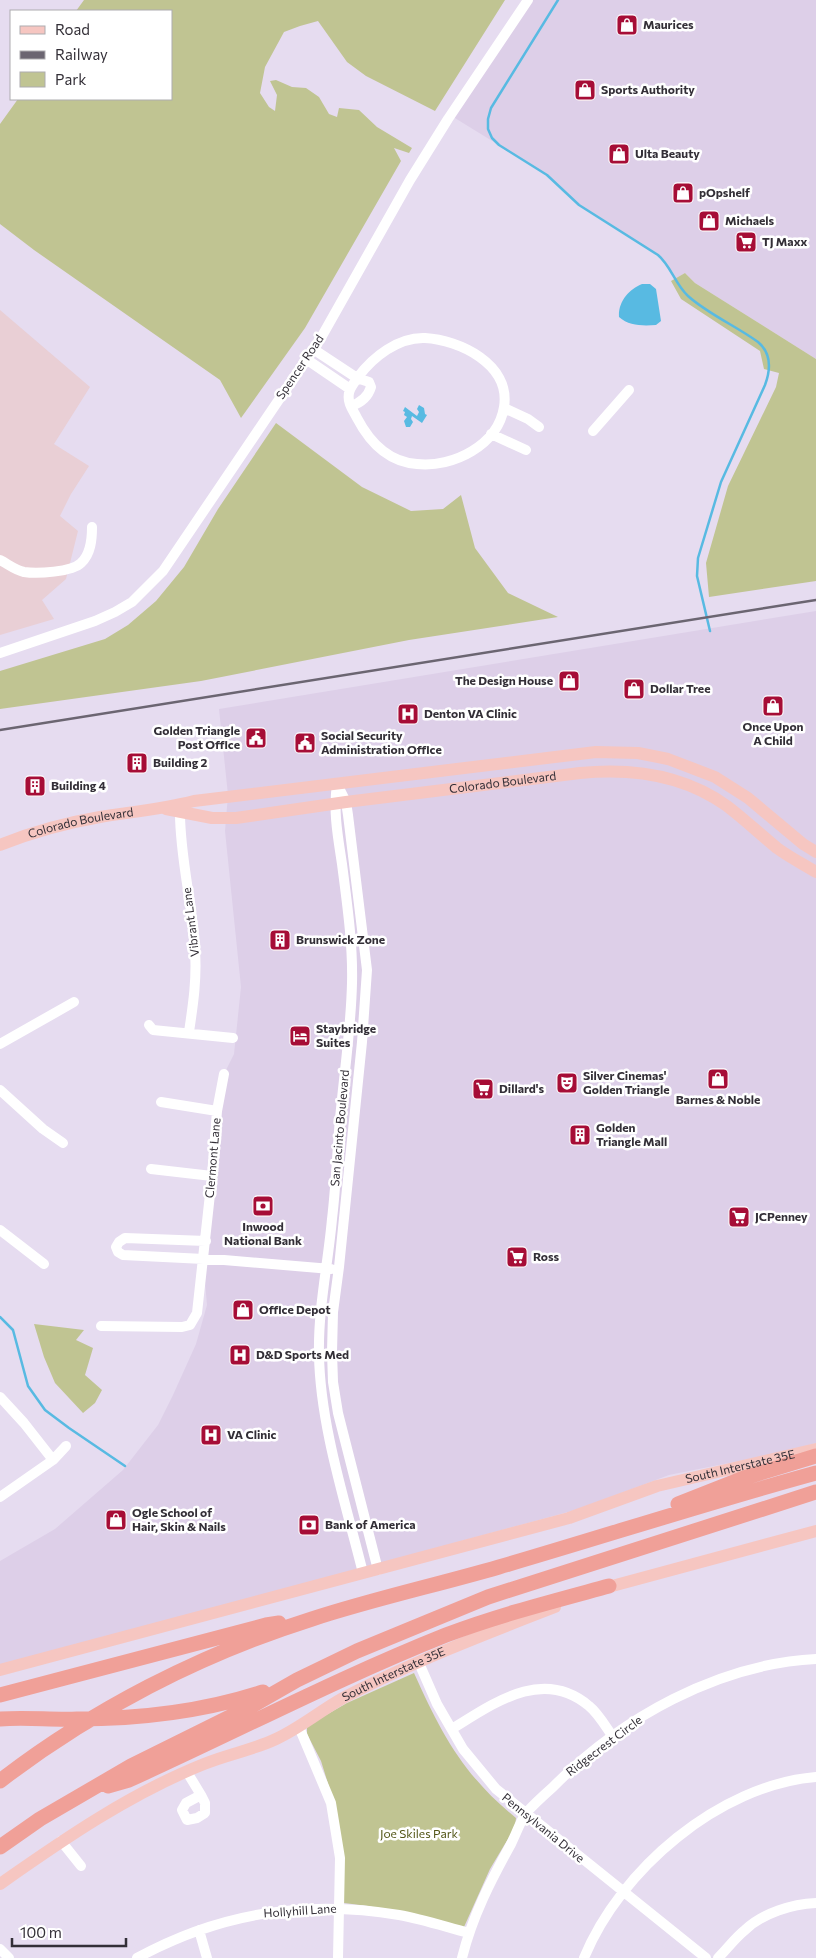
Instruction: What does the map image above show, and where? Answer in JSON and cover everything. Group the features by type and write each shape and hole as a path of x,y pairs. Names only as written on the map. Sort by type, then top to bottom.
{"highway":[{"path":"592,1538 744,1478 816,1456"},
{"path":"0,1781 115,1705 156,1682 206,1659 312,1619 499,1567 816,1473"},
{"path":"0,1847 40,1819 131,1766 357,1651 488,1597 816,1492"},
{"path":"81,1794 129,1780 360,1671 447,1635 513,1612 609,1586"},
{"path":"0,1695 266,1624 312,1619"},
{"path":"0,1719 110,1719 168,1714 195,1710 241,1699 297,1680"}],"main road":[{"name":"Colorado Boulevard","path":"0,845 28,834 67,823 164,809 194,802 596,752 638,753 668,759 715,777 740,793 803,844 816,852"},
{"name":"Colorado Boulevard","path":"164,809 212,818 236,818 340,803 580,774 626,771 652,775 685,785 707,795 728,807 790,857 800,859 816,870"},
{"path":"728,807 740,793"},
{"name":"South Interstate 35E","path":"0,1670 569,1518 674,1482 816,1449"},
{"name":"South Interstate 35E","path":"0,1884 62,1841 137,1796 204,1764 273,1740 299,1727 344,1698 496,1630 609,1586 816,1531"}],"street":[{"name":"Spencer Road","path":"0,653 95,621 132,602 163,571 313,349 410,180 450,115 528,0"},
{"path":"420,338 444,340 469,349 490,366 502,388 504,408 500,420 491,434 474,449 456,460 432,464 410,463 392,456 376,446 366,435 350,406 349,392 357,378 376,357 396,345 420,338"},
{"path":"313,349 357,378 369,382 370,391 359,404 350,406"},
{"path":"306,359 350,389"},
{"path":"593,431 629,390"},
{"path":"504,408 528,419 539,427"},
{"path":"491,434 526,450"},
{"path":"0,560 25,572 68,569 77,566 85,558 92,542 92,527"},
{"name":"San Jacinto Boulevard","path":"337,784 360,903 367,970 339,1267 333,1312 333,1382 341,1428 378,1570"},
{"name":"San Jacinto Boulevard","path":"340,803 352,964 351,1016 328,1254 320,1312 318,1353 326,1426 363,1574"},
{"name":"Vibrant Lane","path":"180,813 180,832 195,950 196,982 189,1032"},
{"path":"346,898 358,891"},
{"path":"346,898 360,903"},
{"path":"0,1044 74,1002"},
{"path":"149,1025 153,1030 189,1032 233,1038"},
{"name":"Clermont Lane","path":"101,1326 182,1327 190,1324 197,1313 206,1241 217,1111 224,1074"},
{"path":"0,1090 43,1130 63,1143"},
{"path":"343,1093 356,1094"},
{"path":"161,1102 217,1111"},
{"path":"151,1169 212,1176"},
{"path":"0,1230 44,1264"},
{"path":"206,1241 125,1238 116,1247 118,1252 123,1255 203,1259 326,1270 339,1267"},
{"path":"328,1254 340,1256"},
{"path":"320,1383 333,1382"},
{"path":"0,1397 24,1423 53,1460"},
{"path":"0,1497 53,1460 66,1446"},
{"name":"Ridgecrest Circle","path":"462,1958 469,1933 484,1895 526,1814 573,1766 651,1711 705,1685 768,1664 816,1659"},
{"name":"Pennsylvania Drive","path":"419,1664 437,1704 463,1749 504,1797 706,1958"},
{"path":"452,1729 510,1696 529,1689 563,1690 590,1706 613,1737"},
{"path":"299,1727 330,1803 340,1858 338,1958"},
{"path":"187,1772 201,1795"},
{"path":"584,1958 590,1942 622,1892 663,1848 708,1816 738,1799 765,1787 796,1778 816,1777"},
{"path":"62,1841 81,1866"},
{"path":"718,1958 745,1929 765,1916 800,1904 816,1903"},
{"name":"Hollyhill Lane","path":"136,1958 182,1935 270,1911 340,1908 400,1915 469,1933"},
{"path":"199,1930 207,1958"},
{"path":"0,1949 8,1958"}],"shaded area":[{"path":"528,0 816,0 816,359 695,283 685,273 675,279 666,262 658,255 579,205 547,175 450,115"},
{"path":"0,310 90,387 54,444 89,466 71,494 60,516 78,531 66,579 42,600 54,619 0,635"},
{"path":"816,611 816,1443 784,1452 669,1475 579,1509 0,1667 0,1561 55,1529 123,1470 158,1425 196,1344 207,1305 203,1259 224,1074 234,1054 241,987 225,831 228,795 219,709"}],"green space":[{"path":"84,0 505,0 435,111 366,76 347,62 318,21 284,32 265,67 260,93 269,107 275,111 277,95 270,81 276,80 292,87 306,88 319,97 329,114 337,117 339,108 359,110 377,127 412,148 409,153 394,148 401,161 305,328 241,418 220,380 34,250 0,224 0,124 17,100 172,100 172,10 77,10"},
{"path":"685,273 695,283 816,359 816,581 709,597 706,563 728,486 776,387 779,373 764,369 760,351 681,299 671,281"},
{"path":"276,423 362,487 411,511 443,509 461,495 475,548 508,593 558,617 409,640 201,681 0,709 0,671 105,639 128,625 156,601 184,567 218,509"},
{"path":"34,1324 84,1330 76,1340 93,1348 85,1375 102,1390 95,1403 83,1413 55,1383 44,1357"},
{"name":"Joe Skiles Park","path":"414,1673 434,1715 455,1752 482,1786 516,1818 515,1827 490,1869 464,1927 368,1906 344,1903 334,1803 321,1761 307,1734 307,1726 347,1703"}],"water":[{"path":"642,284 650,284 656,289 661,321 656,325 632,324 619,317 622,301 633,289"},
{"path":"419,405 424,408 427,415 422,423 412,416 413,422 410,427 406,427 404,421 407,417 403,411 405,407 417,416"}],"waterway":[{"path":"558,0 491,108 488,129 492,138 499,145 547,175 579,205 658,255 688,296 704,309 758,342 768,356 769,367 765,385 721,482 698,558 697,576 710,631"},
{"path":"0,1317 13,1330 28,1386 45,1410 125,1466"}],"railway":[{"path":"0,730 816,600"}],"place":[{"name":"Maurices","path":"627,25"},
{"name":"Sports Authority","path":"585,90"},
{"name":"Ulta Beauty","path":"619,154"},
{"name":"pOpshelf","path":"683,193"},
{"name":"Michaels","path":"709,221"},
{"name":"TJ Maxx","path":"746,242"},
{"name":"The Design House","path":"569,681"},
{"name":"Dollar Tree","path":"634,689"},
{"name":"Once Upon A Child","path":"773,706"},
{"name":"Denton VA Clinic","path":"408,714"},
{"name":"Golden Triangle Post Office","path":"256,738"},
{"name":"Social Security Administration Office","path":"305,743"},
{"name":"Building 2","path":"137,763"},
{"name":"Building 4","path":"35,786"},
{"name":"Brunswick Zone","path":"280,940"},
{"name":"Staybridge Suites","path":"300,1036"},
{"name":"Barnes & Noble","path":"718,1079"},
{"name":"Silver Cinemas' Golden Triangle","path":"567,1083"},
{"name":"Dillard's","path":"483,1089"},
{"name":"Golden Triangle Mall","path":"580,1135"},
{"name":"Inwood National Bank","path":"263,1206"},
{"name":"JCPenney","path":"739,1217"},
{"name":"Ross","path":"517,1257"},
{"name":"Office Depot","path":"243,1310"},
{"name":"D&D Sports Med","path":"240,1355"},
{"name":"VA Clinic","path":"211,1435"},
{"name":"Ogle School of Hair, Skin & Nails","path":"116,1520"},
{"name":"Bank of America","path":"309,1525"}]}
